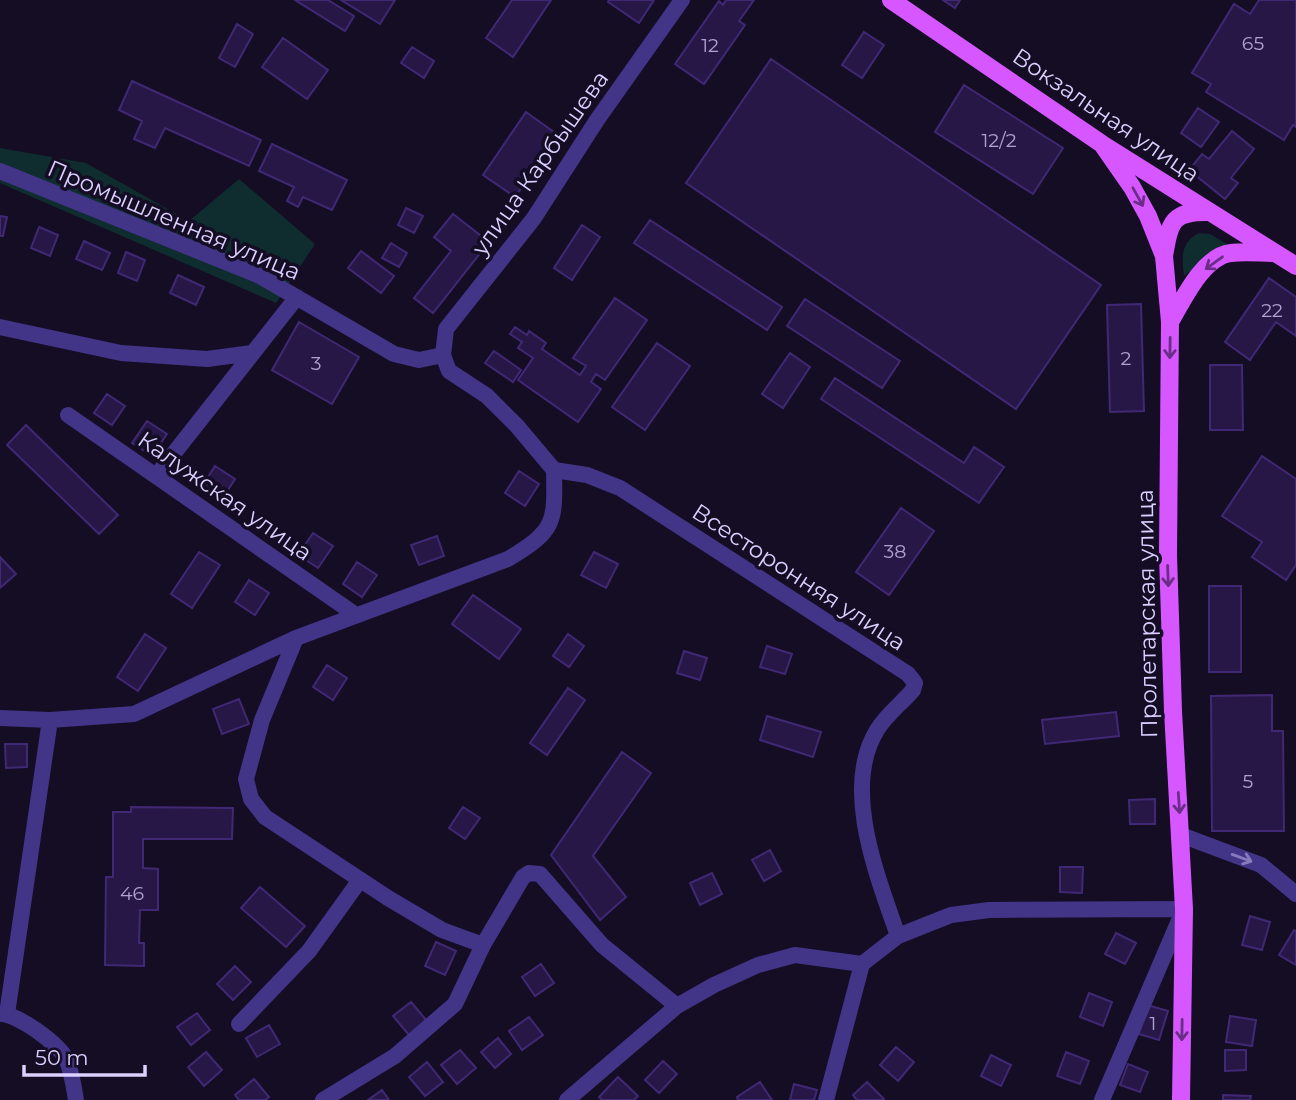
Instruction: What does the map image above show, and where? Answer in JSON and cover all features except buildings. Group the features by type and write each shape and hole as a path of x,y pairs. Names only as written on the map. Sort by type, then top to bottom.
{"main road":[{"name":"Вокзальная улица","path":"891,0 1102,145 1296,266"},
{"name":"Пролетарская улица","path":"1102,145 1132,187 1148,216 1164,256 1170,322 1168,555 1184,909 1181,1100"},
{"path":"1164,256 1168,232 1175,218 1188,212 1210,212"},
{"path":"1170,322 1198,276 1211,262 1228,253 1279,254"}],"street":[{"name":"улица Карбышева","path":"443,355 446,329 534,218 597,120 682,0"},
{"name":"Промышленная улица","path":"0,171 260,276 394,354 419,360 443,355"},
{"path":"156,476 297,297"},
{"path":"0,327 121,353 207,359 252,353"},
{"path":"0,718 50,720 135,714 296,638 508,559 530,546 546,531 554,510 554,470 517,426 487,396 449,371 443,355"},
{"name":"Калужская улица","path":"68,415 356,615"},
{"name":"Всесторонняя улица","path":"554,470 587,475 620,488 908,674 915,683 913,690 878,728 867,751 864,778 863,814 869,850 898,936"},
{"path":"296,638 262,720 246,779 251,799 265,817 360,880 442,930 483,945"},
{"path":"50,720 4,1014 31,1027 66,1059 76,1100"},
{"path":"1181,835 1261,865 1296,894"},
{"path":"323,1100 395,1056 455,1004 483,945 523,877 528,873 540,874 602,946 677,1006"},
{"path":"239,1024 309,951 360,880"},
{"path":"827,1100 862,964 898,936 951,915 989,910 1184,909 1102,1100"},
{"path":"567,1100 677,1006 714,985 758,965 795,955 862,964"}],"green space":[{"path":"0,148 86,163 189,221 239,179 315,244 276,303 0,183"},
{"path":"1199,233 1210,234 1230,246 1210,256 1184,276 1185,246"}]}
